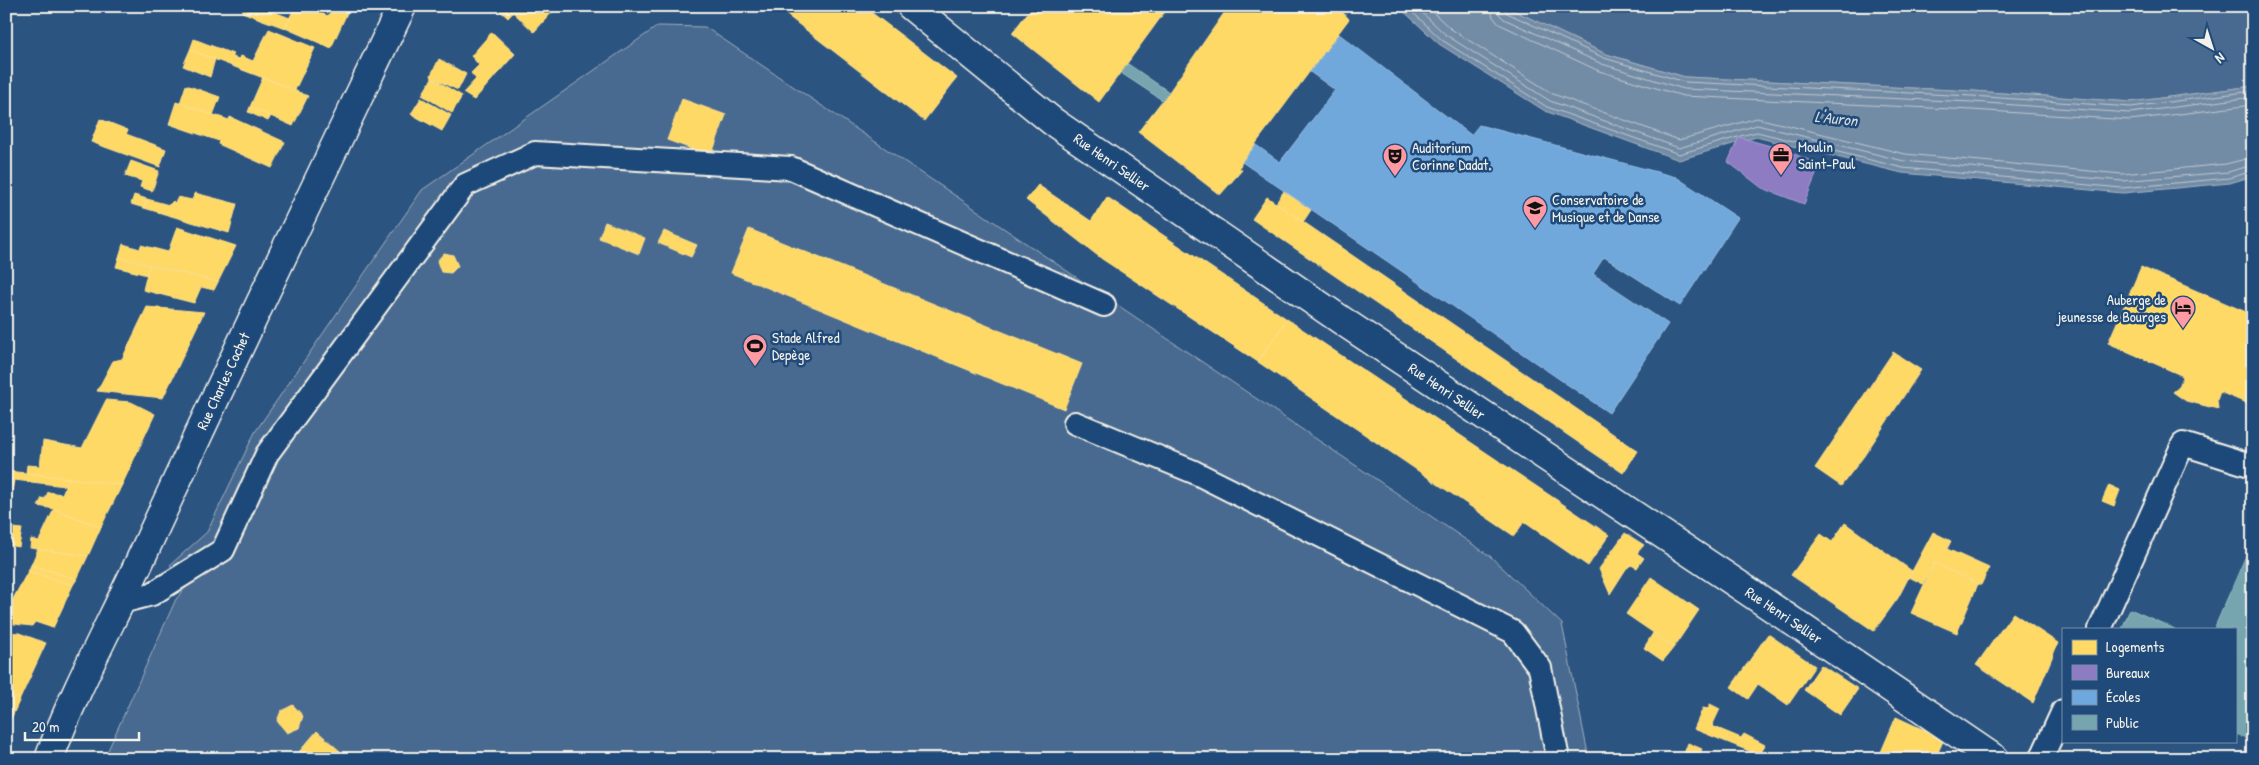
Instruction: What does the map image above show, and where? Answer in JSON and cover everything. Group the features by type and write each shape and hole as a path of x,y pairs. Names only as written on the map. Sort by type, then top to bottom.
{"street":[{"name":"Rue Charles Cochet","path":"49,759 62,722 121,602 209,410 402,6"},
{"name":"Rue Henri Sellier","path":"911,6 1052,121 1344,322 1748,591 1981,755"}],"lane":[{"path":"121,602 152,594 223,550 267,454 465,185 535,153 790,168 1104,305"},
{"path":"1075,424 1194,472 1513,632 1540,668 1558,759"},
{"path":"2100,628 2183,444 2253,466"},
{"path":"2041,759 2062,713"}],"shaded area":[{"path":"1504,6 2253,6 2253,86 2131,102 1973,91 1685,77 1606,54"},
{"name":"Stade Alfred Depège","path":"658,26 705,27 1490,556 1562,624 1589,759 104,759 176,599 187,586 170,565 207,532 255,432 422,190"}],"water":[{"name":"L'Auron","path":"1398,6 1504,6 1606,54 1685,77 1973,91 2131,102 2253,86 2253,176 2230,183 2123,193 1902,173 1756,137 1679,160 1545,111 1439,44"}],"building: Logements":[{"path":"244,6 265,6 260,19 242,12"},
{"path":"295,6 305,6 328,16 334,6 347,13 331,48 285,28"},
{"path":"495,6 519,6 508,18"},
{"path":"519,6 550,6 554,10 534,32 513,12"},
{"path":"775,6 863,6 957,78 924,121"},
{"path":"1033,6 1169,6 1099,102 1012,33"},
{"path":"1229,6 1337,6 1349,19 1242,162 1239,168 1242,170 1220,195 1138,132 1169,92"},
{"path":"264,8 290,18 285,28 260,19"},
{"path":"269,29 315,48 295,90 190,50 194,39 233,54 233,57 238,59 241,56 253,61"},
{"path":"492,32 515,54 474,100 463,93 476,79 471,73 479,65 471,56"},
{"path":"190,50 215,59 210,77 183,66"},
{"path":"439,59 466,74 458,90 432,78 431,75"},
{"path":"263,77 308,96 293,126 250,107"},
{"path":"432,78 462,96 452,113 422,95"},
{"path":"186,85 220,97 213,115 180,103"},
{"path":"421,98 451,115 442,131 411,114"},
{"path":"682,99 726,115 711,156 667,140"},
{"path":"176,102 229,120 230,117 285,142 272,168 218,144 219,141 169,124"},
{"path":"250,107 271,116 268,121 248,112"},
{"path":"100,119 128,130 126,134 166,149 160,167 91,142"},
{"path":"131,161 159,171 152,191 140,187 142,181 125,176"},
{"path":"1038,185 1091,221 1107,197 1287,319 1258,362 1102,259 1026,200"},
{"path":"1284,191 1311,210 1303,222 1276,203"},
{"path":"195,193 237,204 229,233 144,208 147,199 169,205 173,201 175,203 178,197 192,200"},
{"path":"134,195 147,199 144,208 131,204"},
{"path":"1267,197 1638,451 1623,473 1252,219"},
{"path":"605,222 645,238 639,254 599,238"},
{"path":"177,227 236,246 218,282 119,257 123,244 140,249 141,245 168,252"},
{"path":"749,229 1082,364 1064,409 731,273"},
{"path":"664,231 697,245 691,257 658,243"},
{"path":"444,253 453,255 458,266 451,273 441,272 437,261"},
{"path":"119,257 149,265 147,275 116,267"},
{"path":"149,265 218,282 214,290 201,287 194,303 143,290"},
{"name":"Auberge de jeunesse de Bourges","path":"2141,267 2253,315 2253,406 2220,392 2217,400 2218,409 2186,401 2173,392 2179,387 2183,376 2108,343"},
{"path":"147,307 204,312 163,398 97,391 113,361 122,359"},
{"path":"1287,319 1609,535 1588,566 1524,522 1514,536 1258,362"},
{"path":"1893,352 1921,370 1864,456 1841,486 1815,468"},
{"path":"106,400 131,402 155,414 122,485 26,473 27,465 40,466 43,441 82,448"},
{"path":"6,471 69,478 65,486 14,480 10,503 6,503"},
{"path":"69,478 122,485 101,527 54,509 38,506 42,498 45,499 48,492 62,494"},
{"path":"2109,485 2120,490 2114,506 2102,501"},
{"path":"54,509 101,527 88,556 30,548 31,539 39,541"},
{"path":"1845,523 1912,571 1898,598 1874,631 1791,575 1821,534 1832,542"},
{"path":"6,527 22,529 19,547 6,545"},
{"path":"1933,532 1951,541 1947,549 1989,568 1981,585 1934,563 1923,584 1909,577"},
{"path":"1625,533 1644,545 1637,553 1644,558 1637,568 1631,565 1626,569 1610,594 1599,569"},
{"path":"38,549 88,556 77,579 31,565"},
{"path":"1934,563 1978,584 1957,633 1911,613"},
{"path":"31,565 77,579 73,585 28,571"},
{"path":"28,571 73,585 53,628 35,622 32,626 6,623 6,612"},
{"path":"1651,577 1699,610 1674,647 1626,614"},
{"path":"2013,613 2058,643 2033,703 1976,665"},
{"path":"6,632 19,633 46,643 20,699 6,694"},
{"path":"1653,633 1674,647 1663,661 1644,648"},
{"path":"1768,634 1815,666 1788,705 1758,684 1748,699 1731,687"},
{"path":"1821,665 1858,689 1840,715 1804,690"},
{"path":"6,694 20,699 6,730"},
{"path":"1710,704 1720,709 1712,726 1741,738 1744,734 1765,745 1759,755 1694,729 1703,708 1708,709"},
{"path":"293,705 303,716 299,728 287,733 277,721 281,711"},
{"path":"1896,717 1944,739 1935,759 1878,759"},
{"path":"317,731 349,759 308,759 299,752"},
{"path":"1688,743 1702,749 1698,759 1682,759"},
{"path":"1823,752 1838,759 1820,759"}],"building: Bureaux":[{"name":"Moulin Saint-Paul","path":"1739,137 1788,151 1820,165 1804,204 1762,188 1728,162"}],"building: Écoles":[{"name":"Conservatoire de Musique et de Danse","path":"1339,34 1471,135 1479,125 1676,177 1738,218 1680,306 1604,257 1593,274 1668,324 1609,413 1242,162 1256,145 1280,162 1335,90 1310,72"}],"building: Public":[{"path":"1128,64 1169,92 1162,100 1121,73"},
{"path":"2248,551 2253,554 2253,730 2248,740 2236,734 2236,628 2214,628"},
{"path":"2130,609 2173,628 2122,628"}],"place":[{"name":"Moulin Saint-Paul","path":"1781,176"},
{"name":"Auditorium Corinne Dadat.","path":"1395,177"},
{"name":"Conservatoire de Musique et de Danse","path":"1535,229"},
{"name":"Auberge de jeunesse de Bourges","path":"2183,329"},
{"name":"Stade Alfred Depège","path":"755,367"}]}
